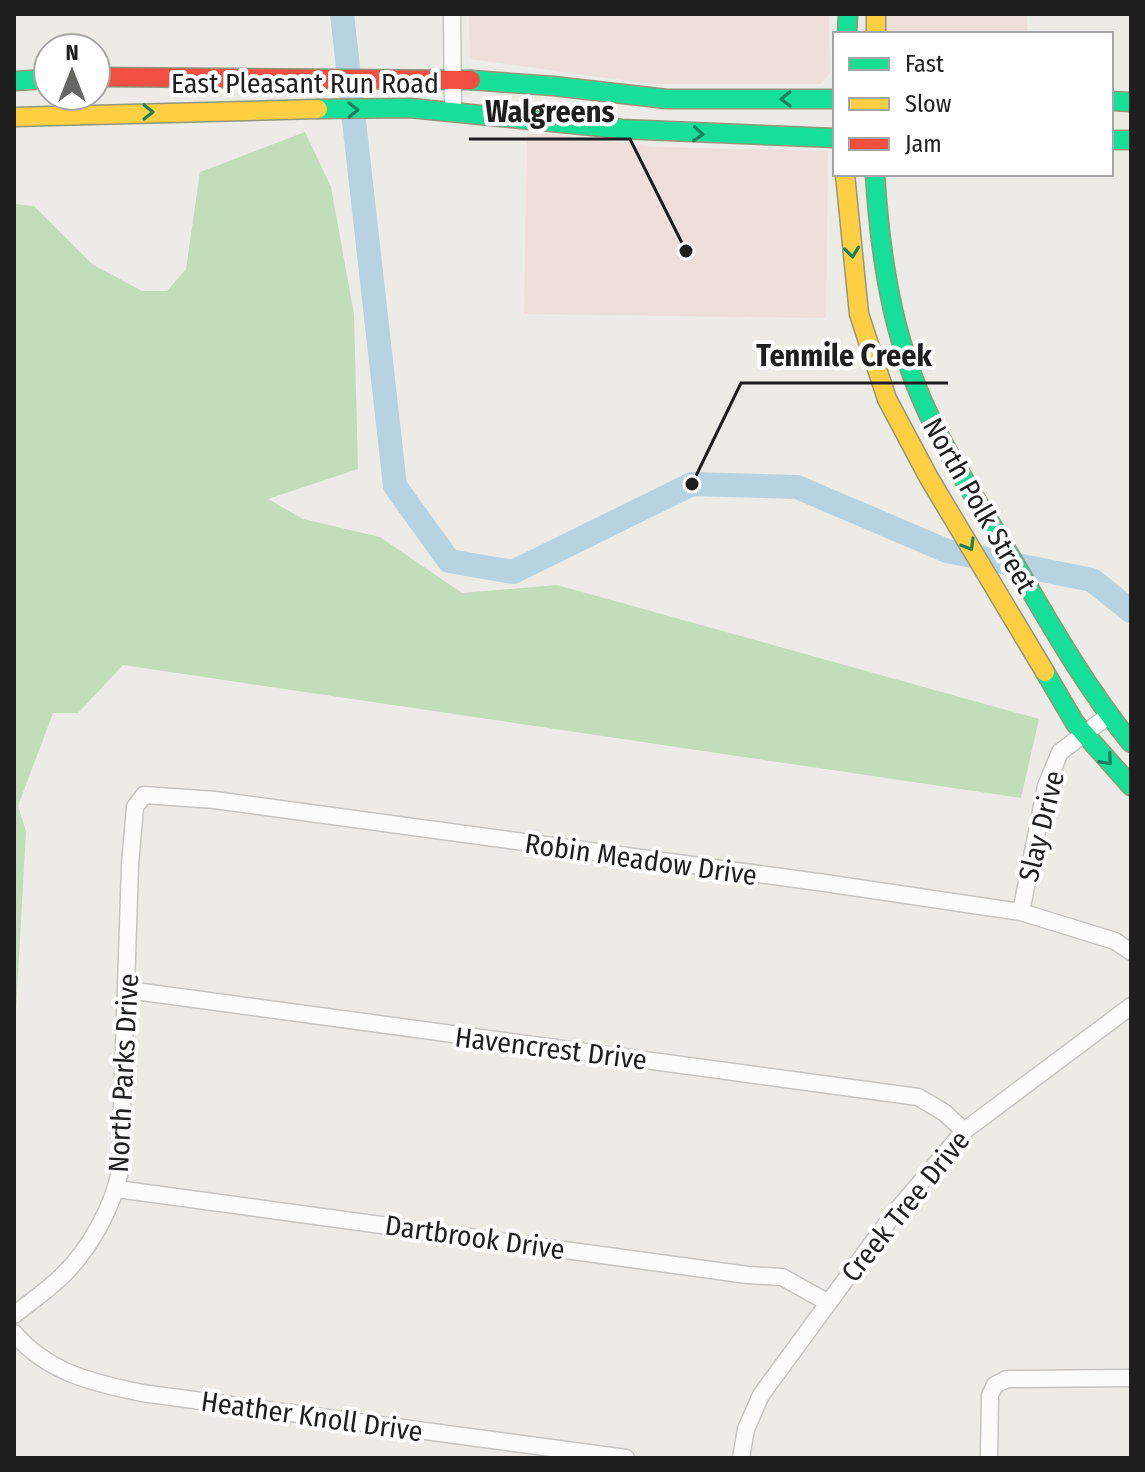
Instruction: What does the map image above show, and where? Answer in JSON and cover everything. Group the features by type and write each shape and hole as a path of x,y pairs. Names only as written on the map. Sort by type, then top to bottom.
{"main road":[{"name":"East Pleasant Run Road","path":"112,77 451,79 553,86 667,99 833,99"},
{"path":"667,99 669,131"},
{"name":"East Pleasant Run Road","path":"14,117 410,108 620,129 833,138"},
{"name":"North Polk Street","path":"845,176 859,314 887,399 929,478 1075,723 1131,786"},
{"name":"North Polk Street","path":"875,176 883,257 895,321 926,409 1079,672 1108,716 1131,743"}],"street":[{"path":"452,14 453,110"},
{"name":"Slay Drive","path":"1021,912 1046,786 1060,752 1108,716"},
{"name":"Robin Meadow Drive","path":"144,795 215,800 1021,912 1115,941 1131,952"},
{"name":"North Parks Drive","path":"14,1315 64,1274 101,1223 117,1189 128,990 131,850 135,807 144,795"},
{"name":"Havencrest Drive","path":"128,990 918,1097 945,1113 964,1131"},
{"name":"Creek Tree Drive","path":"741,1458 746,1429 761,1395 917,1184 964,1131 1131,1006"},
{"name":"Dartbrook Drive","path":"117,1189 733,1273 782,1277 827,1302"},
{"name":"Heather Knoll Drive","path":"14,1333 34,1352 83,1381 142,1393 626,1458"},
{"path":"989,1458 990,1395 995,1385 1007,1379 1131,1378"}],"shaded area":[{"path":"469,14 829,14 830,73 821,84 650,84 470,59"},
{"path":"885,14 1027,14 1027,32 884,32"},
{"path":"527,133 653,147 828,151 826,318 524,314"}],"green space":[{"path":"305,132 331,187 354,314 358,469 268,499 303,519 380,537 462,593 557,585 1039,719 1021,798 123,665 78,713 53,713 18,806 26,831 14,1046 14,204 34,206 92,264 142,291 167,291 186,269 200,172"}],"waterway":[{"path":"342,14 395,486 449,561 513,572 692,484 797,487 947,551 1092,580 1131,611"}],"traffic: fast":[{"path":"847,32 848,14"},
{"path":"14,81 32,80"},
{"path":"471,80 667,99 833,99"},
{"path":"1113,101 1131,102"},
{"path":"318,109 410,108 622,129 833,138"},
{"path":"1113,140 1131,140"},
{"path":"875,176 884,265 896,324 927,411 1056,633 1131,743"},
{"path":"1045,672 1075,723 1131,786"}],"traffic: slow":[{"path":"876,14 876,32"},
{"path":"14,117 318,109"},
{"path":"845,176 859,314 887,399 929,478 1045,672"}],"traffic: jam":[{"path":"112,77 471,80"}],"place":[{"name":"Walgreens","path":"686,251"},
{"name":"Tenmile Creek","path":"692,484"}]}
